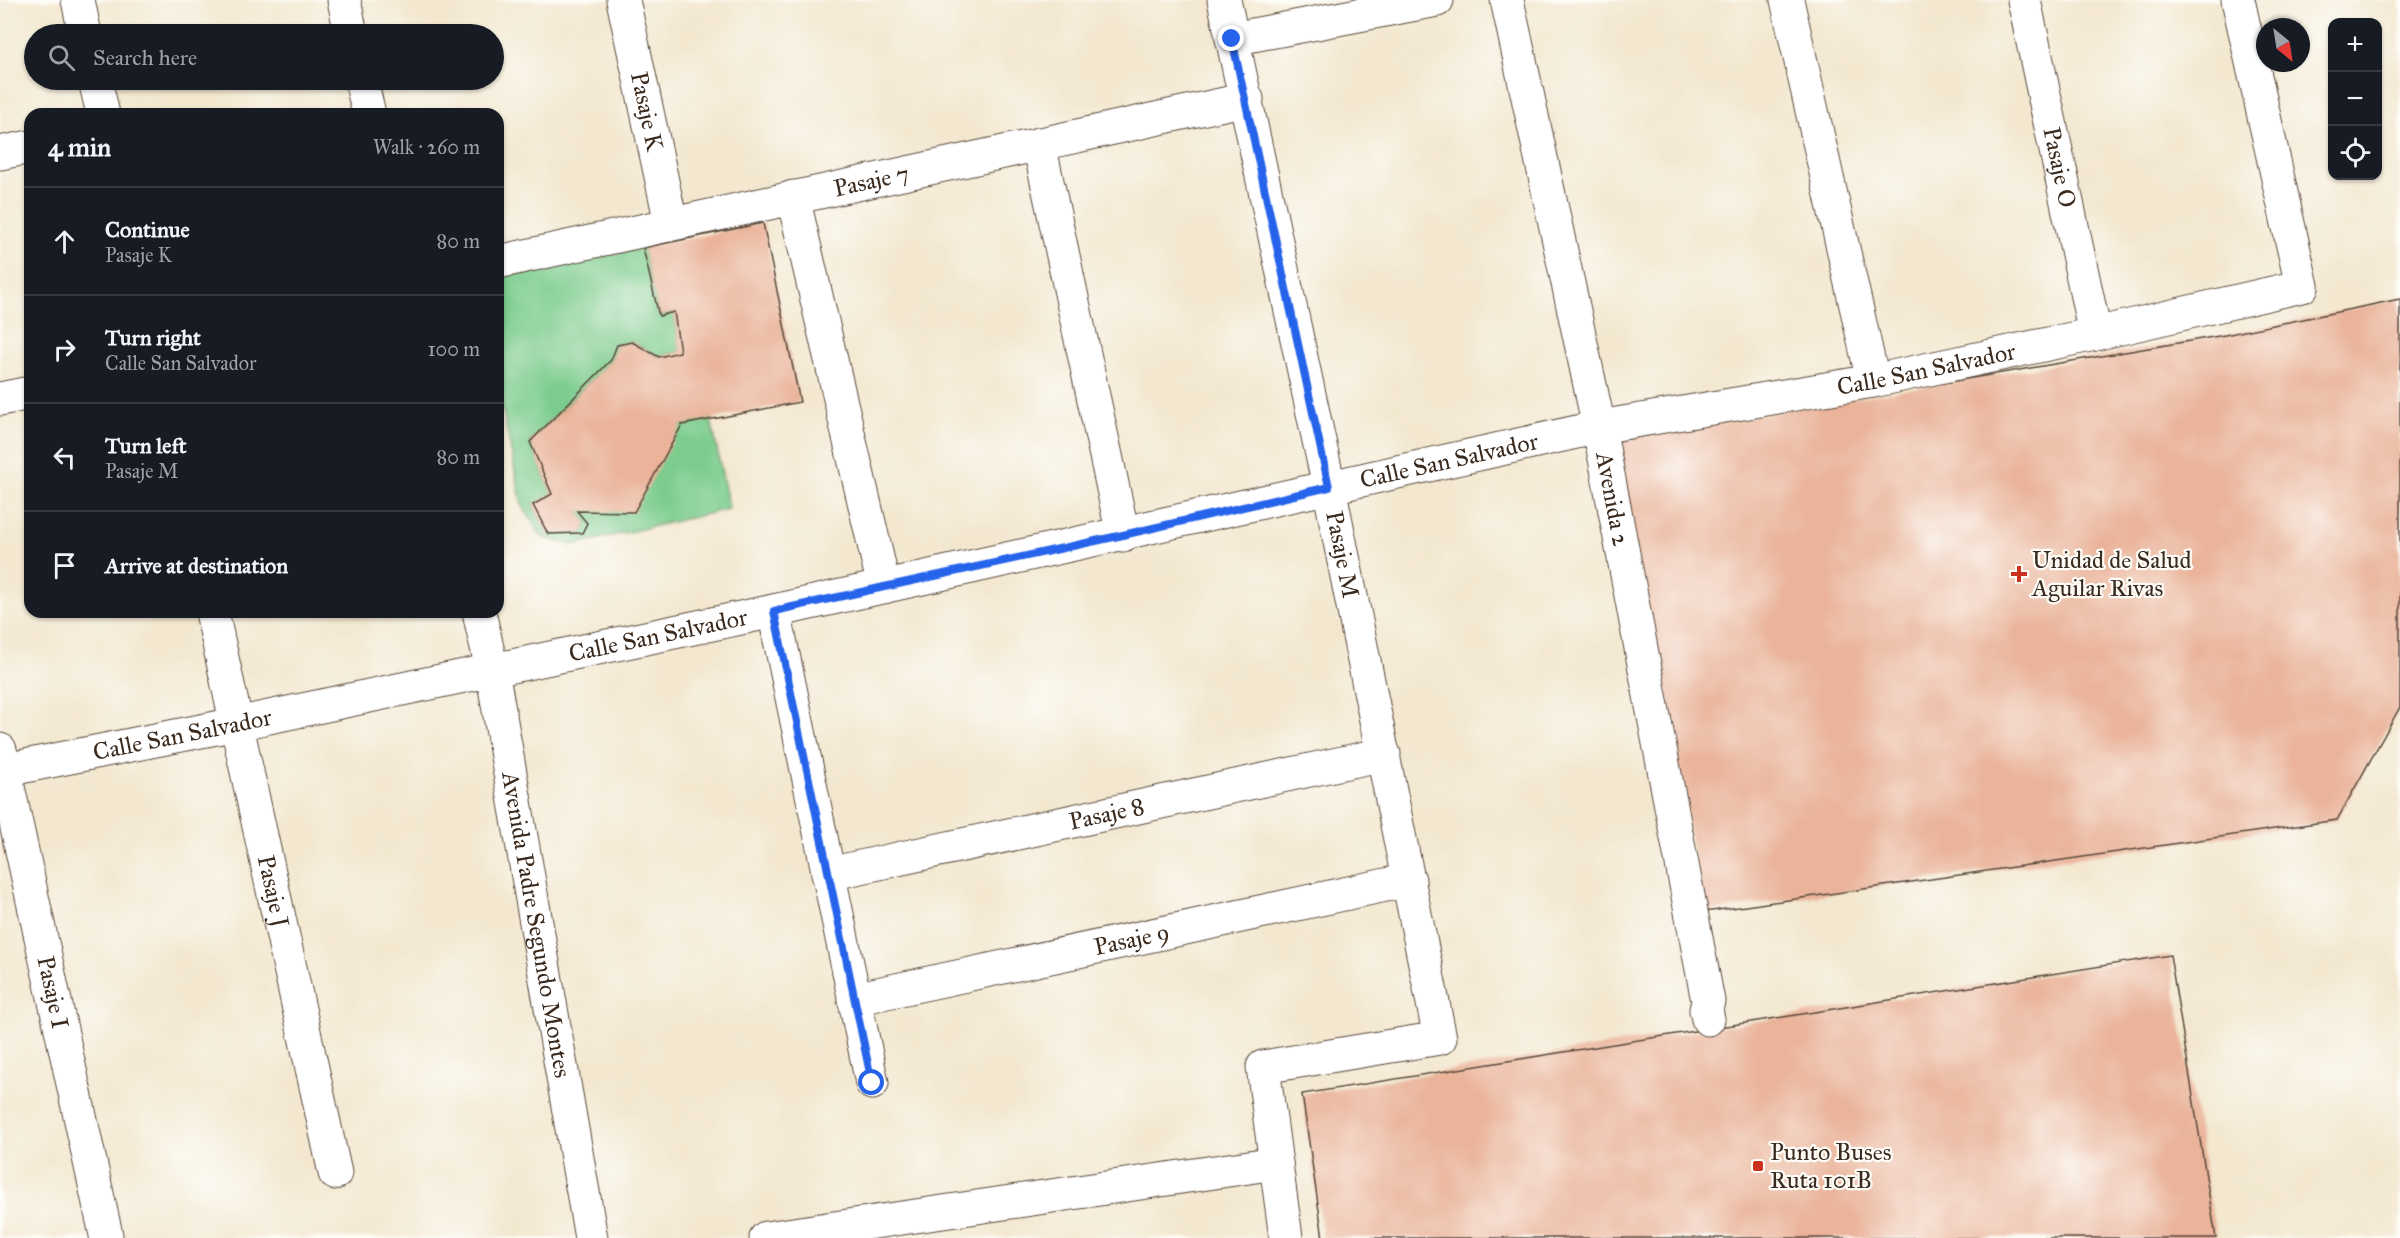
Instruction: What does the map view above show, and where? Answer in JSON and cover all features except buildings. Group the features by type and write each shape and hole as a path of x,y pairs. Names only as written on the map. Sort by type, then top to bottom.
{"street":[{"path":"78,0 84,24"},
{"path":"344,0 349,24"},
{"name":"Pasaje K","path":"623,0 671,223"},
{"name":"Pasaje M","path":"1224,0 1329,487 1440,1038 1263,1067 1276,1163"},
{"path":"1232,39 1437,0"},
{"name":"Avenida 2","path":"1507,0 1599,427 1708,1010"},
{"path":"1787,0 1873,381"},
{"name":"Pasaje O","path":"2024,0 2096,334"},
{"name":"Calle San Salvador","path":"2,764 236,724 1123,535 1599,427 1873,381 2096,334 2302,285 2238,0"},
{"path":"97,90 102,108"},
{"path":"363,90 368,108"},
{"name":"Pasaje 7","path":"504,261 1247,99"},
{"path":"1039,144 1123,535"},
{"path":"0,153 24,148"},
{"path":"793,197 884,587"},
{"path":"0,399 24,394"},
{"path":"774,611 872,1083"},
{"name":"Pasaje J","path":"213,618 335,1173"},
{"name":"Avenida Padre Segundo Montes","path":"480,618 492,670 591,1238"},
{"name":"Pasaje 8","path":"828,874 1384,754"},
{"name":"Pasaje I","path":"2,764 106,1235"},
{"name":"Pasaje 9","path":"854,999 1409,880"},
{"path":"766,1238 1276,1163 1286,1238"}],"green space":[{"path":"643,248 659,316 674,312 680,352 659,357 632,342 617,345 611,360 530,442 552,494 533,505 548,534 582,533 587,523 577,511 682,425 711,419 729,509 572,545 542,537 522,505 504,416 504,276"}],"place":[{"name":"Unidad de Salud Aguilar Rivas","path":"2019,574"},
{"name":"Punto Buses Ruta 101B","path":"1758,1166"}],"route":[{"path":"872,1083 774,611 1123,535 1329,487 1247,99 1232,39"}]}
